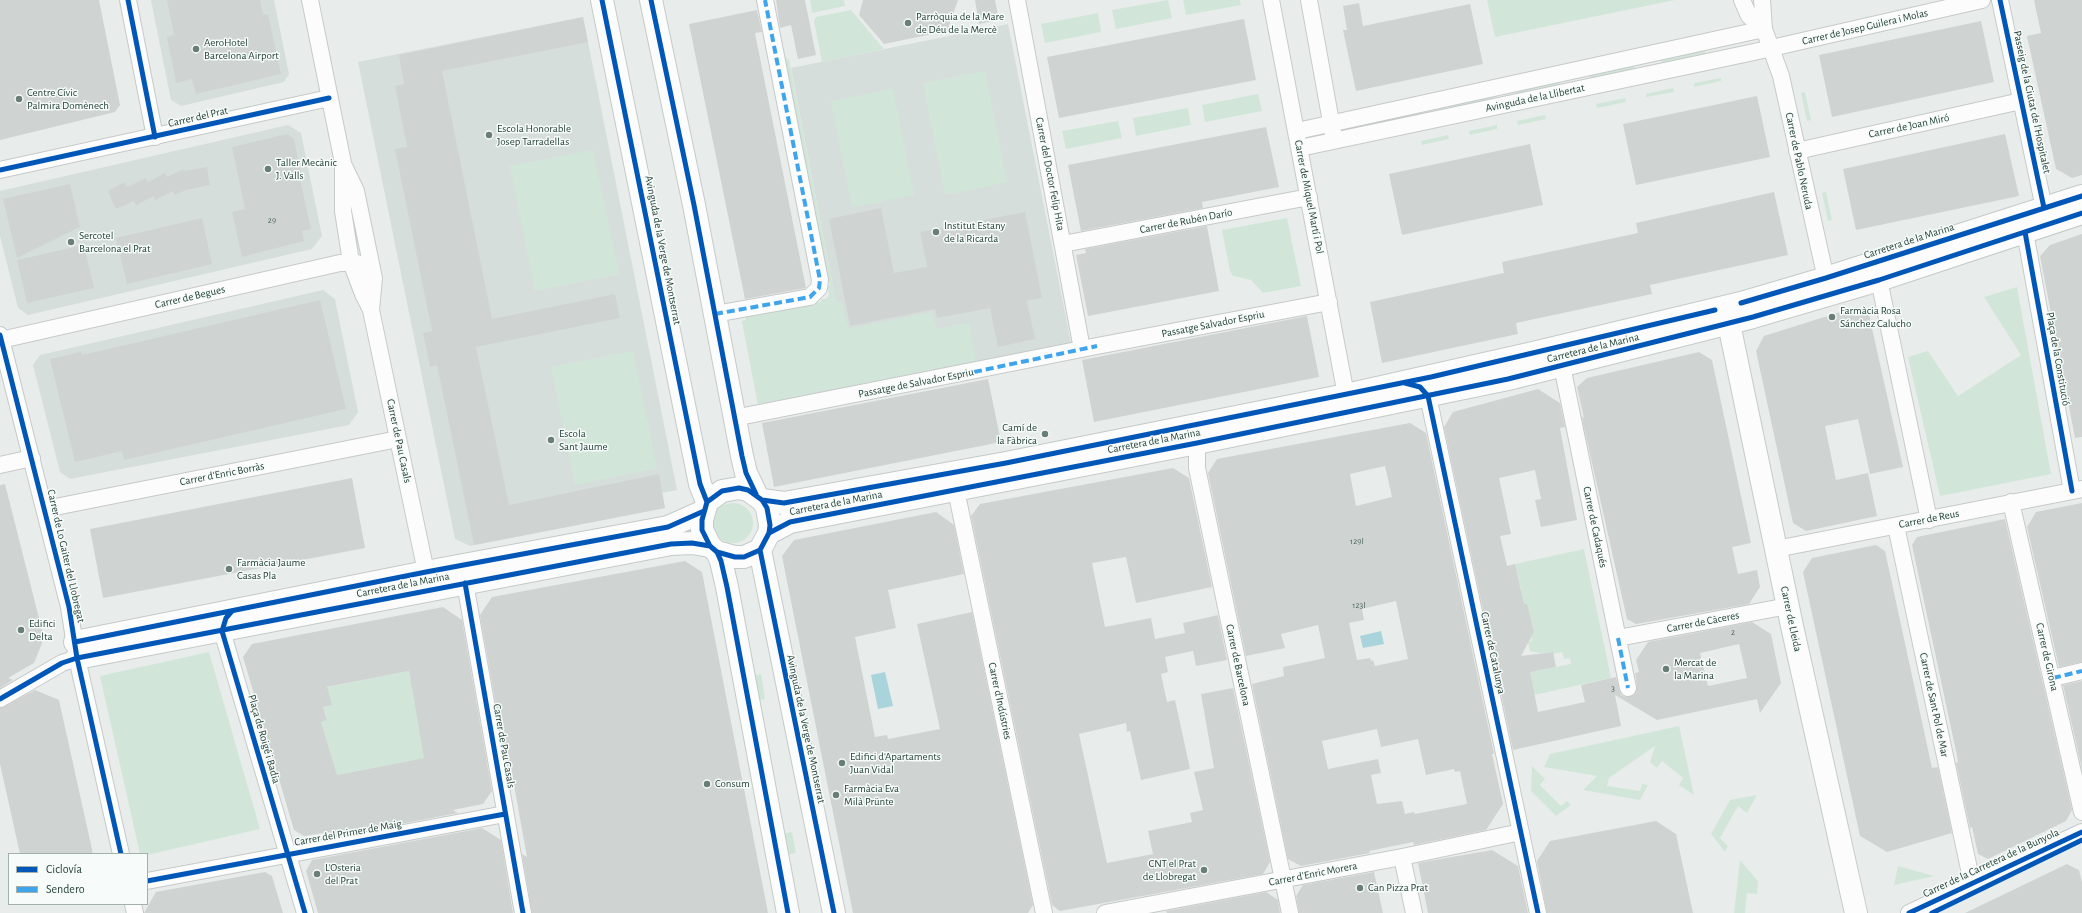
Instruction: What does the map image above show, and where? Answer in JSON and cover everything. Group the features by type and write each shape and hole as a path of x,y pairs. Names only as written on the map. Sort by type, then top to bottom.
{"street":[{"path":"128,0 155,137"},
{"name":"Carrer de Pau Casals","path":"310,0 343,163 344,223 351,262 363,294 371,310 426,572"},
{"name":"Avinguda de la Verge de Montserrat","path":"602,0 705,507"},
{"path":"651,0 694,205 734,418 746,473 770,516 764,542 744,556 735,557 714,549"},
{"path":"714,314 810,297 819,288 820,280 765,0"},
{"name":"Carrer del Doctor Felip Hita","path":"1017,0 1062,244 1089,347"},
{"name":"Carrer de Miquel Martí i Pol","path":"1271,0 1346,395"},
{"path":"1309,0 1334,141"},
{"name":"Carrer de Pablo Neruda","path":"1742,0 1749,16 1764,29"},
{"name":"Carrer de Pablo Neruda","path":"1762,0 1764,29 1781,76 1828,286"},
{"name":"Carrer de Josep Guilera i Molas","path":"1771,48 1982,0"},
{"name":"Passeig de la Ciutat de l'Hospitalet","path":"2000,0 2044,208"},
{"name":"Avinguda de la Llibertat","path":"1296,130 1331,124 1764,29"},
{"name":"Avinguda de la Llibertat","path":"1300,148 1771,48"},
{"name":"Carrer del Prat","path":"0,170 330,98"},
{"name":"Carrer de Joan Miró","path":"1797,151 2021,101"},
{"name":"Carrer de Pau Casals","path":"343,163 356,191 374,278 371,310"},
{"name":"Carretera de la Marina","path":"764,542 790,522 1197,443 1428,396 1562,366 1828,286 1894,256 2082,196"},
{"name":"Carrer de Rubén Darío","path":"1062,244 1309,197"},
{"name":"Carretera de la Marina","path":"759,497 784,504 1006,464 1722,317 1731,315 1741,303 1828,286 1879,280 2082,213"},
{"name":"Plaça de la Constitució","path":"2025,232 2077,490"},
{"name":"Carretera de la Marina","path":"1879,280 1882,266 1894,256"},
{"path":"351,262 363,267 374,278"},
{"name":"Carrer de Begues","path":"1,337 351,262"},
{"path":"1879,280 1929,520"},
{"name":"Passatge Salvador Espriu","path":"1089,347 1329,302"},
{"name":"Carrer de Lleida","path":"1722,317 1776,549 1856,913"},
{"name":"Carrer de Lo Gaiter del Llobregat","path":"1,337 69,607 76,650 121,853"},
{"name":"Passatge de Salvador Espriu","path":"734,418 1089,347"},
{"name":"Carrer de Cadaqués","path":"1562,366 1628,688"},
{"name":"Carretera de la Marina","path":"1402,383 1420,387 1428,396"},
{"name":"Carrer de Catalunya","path":"1428,396 1538,913"},
{"path":"1197,443 1200,436 1212,422"},
{"name":"Carrer d'Enric Borràs","path":"45,509 398,440"},
{"name":"Carrer de Barcelona","path":"1197,443 1197,468 1290,913"},
{"path":"0,465 32,458"},
{"path":"759,497 744,489 730,489 722,491 705,507 702,530 722,561 788,913"},
{"name":"Carrer d'Indústries","path":"956,490 1044,913"},
{"name":"Carrer de Reus","path":"1776,549 2077,490"},
{"name":"Carrer de Girona","path":"2012,502 2082,812"},
{"name":"Carretera de la Marina","path":"76,650 232,611 426,572 668,527 705,507"},
{"name":"Carrer de Sant Pol de Mar","path":"1896,526 1972,883"},
{"name":"Avinguda de la Verge de Montserrat","path":"764,542 834,913"},
{"name":"Carretera de la Marina","path":"76,650 222,631 671,544 692,543 714,549"},
{"name":"Carrer de Pau Casals","path":"465,583 523,913"},
{"name":"Carrer de Càceres","path":"1618,638 1788,606"},
{"path":"222,631 226,618 232,611"},
{"name":"Plaça de Roigé i Badia","path":"222,631 305,913"},
{"path":"0,699 62,663 76,650"},
{"path":"2052,678 2082,671"},
{"name":"Carrer del Primer de Maig","path":"148,881 505,814"},
{"name":"Carrer d'Enric Morera","path":"1105,913 1402,857 1521,832"},
{"name":"Carrer de la Carretera de la Bunyola","path":"1909,913 2082,832"},
{"path":"1402,857 1414,913"}],"shaded area":[{"path":"151,0 274,0 289,74 284,82 181,106 171,100"},
{"path":"583,17 677,490 662,493 665,508 470,546 455,539 358,62"},
{"name":"Institut Estany de la Ricarda","path":"1008,24 1071,343 758,404 742,321 836,303 791,68"},
{"path":"288,125 301,133 322,236 312,249 28,315 18,308 0,236 0,191"},
{"path":"323,290 335,299 358,412 349,425 70,479 60,472 33,365 40,355"}],"green space":[{"path":"810,0 844,0 845,6 812,13"},
{"path":"1168,0 1172,18 1116,29 1112,10"},
{"path":"1183,0 1240,0 1241,5 1186,15"},
{"path":"1487,0 1675,0 1495,37"},
{"path":"851,10 884,49 822,62 814,21 816,17"},
{"path":"1098,13 1101,32 1045,43 1041,24"},
{"path":"1705,50 1706,56 1662,65 1661,59"},
{"path":"786,58 789,60 836,302 842,302 848,329 932,312 936,329 969,323 976,361 758,404 742,321 746,320 745,315 821,302 821,299 826,299 829,295 828,286 830,285 821,254 823,253 815,208 812,209 808,187 810,186 808,175 805,175 801,153 803,152 784,59"},
{"path":"1634,66 1635,71 1590,80 1589,75"},
{"path":"985,71 1007,182 945,195 923,83"},
{"path":"1721,78 1721,81 1694,87 1694,83"},
{"path":"1559,81 1560,87 1516,96 1515,90"},
{"path":"1673,88 1674,92 1646,97 1646,94"},
{"path":"893,89 914,195 852,207 831,101"},
{"path":"1805,92 1811,120 1807,121 1801,93"},
{"path":"1258,94 1262,111 1205,122 1202,105"},
{"path":"1493,95 1494,101 1450,110 1449,105"},
{"path":"1625,98 1626,102 1597,108 1596,104"},
{"path":"1188,108 1191,125 1136,136 1133,118"},
{"path":"1545,115 1546,119 1518,125 1517,121"},
{"path":"1118,121 1122,138 1066,149 1062,131"},
{"path":"1497,125 1497,129 1470,135 1469,131"},
{"path":"1448,135 1449,139 1422,145 1421,141"},
{"path":"593,150 619,274 535,291 510,166"},
{"path":"1826,192 1832,220 1828,221 1822,193"},
{"path":"1287,218 1301,286 1263,293 1251,280 1233,276 1230,271 1222,230"},
{"path":"2017,287 2051,474 1940,496 1908,357 1928,351 1958,396 2021,355 1984,297"},
{"path":"633,351 657,468 575,485 551,367"},
{"path":"737,503 744,506 750,512 753,523 752,531 744,540 737,543 729,543 722,540 714,531 713,519 716,512 725,504"},
{"path":"1584,549 1611,678 1534,695 1528,666 1535,671 1571,664 1570,658 1564,659 1562,652 1553,654 1553,652 1540,653 1530,651 1528,642 1532,641 1531,634 1534,632 1532,623 1500,600 1521,590 1515,564"},
{"path":"209,652 260,829 148,855 148,853 140,853 100,676"},
{"path":"409,671 425,758 336,775 321,722 327,720 325,712 309,691"},
{"path":"761,674 765,699 755,701 750,676"},
{"path":"1679,726 1694,795 1679,785 1683,778 1662,761 1657,768 1650,762 1655,746 1609,778 1607,786 1640,791 1642,784 1648,785 1640,800 1583,790 1597,776 1544,767 1550,754"},
{"path":"1532,766 1545,779 1540,785 1561,806 1567,801 1571,805 1556,816 1531,791"},
{"path":"1757,795 1747,813 1738,806 1720,838 1728,846 1725,852 1711,834 1730,800"},
{"path":"792,832 796,853 784,855 780,834"},
{"path":"1740,860 1758,881 1757,894 1747,893 1745,913 1734,913"},
{"path":"1898,866 1934,876 1894,885"}],"water":[{"path":"1381,631 1384,644 1363,648 1360,636"},
{"path":"885,672 893,706 878,709 871,675"}],"building":[{"path":"0,0 99,0 120,105 115,112 0,140"},
{"path":"167,0 260,0 263,15 268,14 281,74 196,94 192,79 176,83 167,37 174,35"},
{"path":"776,0 805,0 816,55 798,59 791,25 780,28"},
{"name":"Parròquia de la Mare de Déu de la Mercè","path":"863,0 958,0 947,31 884,44 859,15"},
{"name":"Parròquia de la Mare de Déu de la Mercè","path":"975,0 995,0 999,20 979,24"},
{"path":"2034,0 2082,0 2082,175 2072,178 2056,169 2027,36 2041,33"},
{"path":"1359,3 1363,26 1470,4 1483,64 1356,91 1343,30 1347,30 1343,6"},
{"path":"757,10 762,32 755,33 806,288 745,299 689,24"},
{"path":"583,17 588,42 442,71 492,319 615,294 620,318 476,347 509,505 659,474 665,508 474,545 437,365 430,367 423,333 432,331 395,149 407,147 395,86 404,84 399,55"},
{"path":"1244,19 1256,80 1059,118 1047,57"},
{"path":"1981,21 1994,82 1832,117 1819,55"},
{"path":"1757,96 1770,157 1636,185 1623,124"},
{"path":"1266,127 1279,187 1202,202 1203,208 1081,231 1068,165"},
{"path":"287,134 294,139 302,178 300,179 311,229 302,231 304,241 242,257 232,212 245,209 232,147"},
{"path":"2005,134 2019,196 1856,230 1843,169"},
{"path":"1530,144 1543,205 1402,235 1389,174"},
{"path":"207,167 210,185 186,190 174,195 173,191 155,200 154,196 136,205 134,201 116,209 108,191 125,182 127,187 146,178 148,182 165,173 167,177 184,169 185,171"},
{"path":"70,184 80,227 17,258 3,199"},
{"path":"1774,192 1788,255 1650,285 1652,294 1516,323 1518,334 1382,363 1370,302 1504,273 1502,262 1638,233 1636,223"},
{"path":"881,208 894,273 927,267 920,232 1025,212 1042,298 1027,301 1035,339 998,347 990,308 937,318 935,309 850,326 829,219"},
{"path":"202,218 212,264 127,284 116,238"},
{"path":"1207,226 1219,291 1088,316 1076,255 1086,253 1085,249"},
{"path":"2082,234 2082,437 2075,438 2040,256 2050,245"},
{"path":"84,245 94,288 27,303 17,260"},
{"path":"320,300 346,409 124,460 122,451 75,462 50,359 81,352 82,355"},
{"path":"1856,307 1869,315 1903,467 1870,474 1858,419 1825,426 1836,480 1868,473 1877,516 1806,531 1793,523 1756,351 1764,336"},
{"path":"1307,316 1319,377 1094,422 1082,360"},
{"path":"1699,352 1712,360 1751,543 1732,547 1738,574 1757,570 1760,587 1749,604 1636,624 1627,619 1583,423 1582,416 1584,418 1577,387 1587,378"},
{"path":"988,379 1001,442 774,487 762,423"},
{"path":"1538,389 1560,403 1565,427 1560,428 1577,520 1541,527 1535,500 1541,499 1535,470 1499,478 1511,534 1500,536 1507,566 1515,564 1524,604 1527,604 1534,632 1521,656 1553,652 1556,667 1530,672 1538,712 1585,702 1581,685 1616,677 1621,695 1625,697 1634,695 1637,686 1635,673 1639,672 1636,660 1648,642 1752,622 1771,634 1781,683 1760,713 1757,699 1657,720 1615,695 1621,726 1513,750 1444,427 1453,412","holes":["1739,644 1747,678 1708,686 1700,653"]},
{"path":"1410,423 1426,433 1494,754 1492,754 1503,804 1486,830 1414,845 1413,842 1369,851 1370,853 1301,866 1288,859 1252,684 1284,676 1283,667 1325,658 1318,625 1281,634 1285,648 1246,656 1208,473 1217,459","holes":["1385,466 1392,497 1356,506 1350,474","1396,601 1408,659 1375,666 1373,660 1371,661 1370,658 1357,660 1349,623 1364,620 1362,609","1377,729 1381,747 1418,739 1426,775 1454,769 1455,772 1460,771 1467,804 1415,814 1414,812 1405,814 1402,801 1377,804 1371,775 1381,773 1378,759 1328,769 1322,741"]},
{"path":"1173,468 1189,478 1212,587 1136,603 1126,557 1092,563 1105,627 1151,618 1155,639 1185,633 1183,623 1218,615 1227,660 1196,666 1193,651 1165,657 1168,672 1161,674 1167,702 1175,700 1190,769 1141,780 1130,731 1127,732 1126,723 1079,734 1107,863 1153,854 1148,831 1192,822 1190,813 1203,810 1194,772 1214,768 1201,694 1233,688 1270,862 1263,874 1060,911 1052,905 971,516 980,504"},
{"path":"352,478 365,548 103,598 90,529"},
{"path":"5,484 44,638 34,663 8,678 13,680 0,688 0,485"},
{"path":"2082,503 2082,662 2059,667 2027,527 2036,512"},
{"path":"936,512 954,525 964,574 888,590 896,628 855,637 875,737 887,735 888,739 940,729 917,624 972,612 1033,905 1028,913 853,913 782,556 794,540"},
{"path":"2005,519 2072,810 2066,821 1988,859 1978,854 1972,827 1970,828 1956,763 1958,762 1957,756 1912,545 1917,537"},
{"path":"1876,545 1885,551 1932,768 1938,767 1952,833 1887,852 1860,836 1803,572 1812,558"},
{"path":"685,561 702,572 768,913 532,913 522,854 527,857 510,763 507,768 480,615 492,597"},
{"path":"443,607 462,620 492,791 483,804 453,810 458,813 326,838 330,832 304,836 294,830 243,657 252,644","holes":["409,671 424,758 337,775 321,722 327,720 323,707 332,705 327,687"]},
{"path":"2082,681 2082,769 2063,685"},
{"path":"35,690 59,700 93,853 20,853 0,764 0,708"},
{"path":"1656,821 1676,834 1693,913 1547,913 1537,861 1550,841"},
{"path":"482,828 501,840 513,913 318,913 306,871 312,860"},
{"path":"1492,850 1518,866 1528,913 1428,913 1418,863"},
{"path":"2067,864 2079,870 2082,883 2082,913 1965,913"},
{"path":"265,872 272,876 283,913 144,913 156,892"},
{"path":"1374,872 1383,913 1299,913 1296,896 1303,885"},
{"path":"1266,892 1278,900 1280,913 1167,913 1166,911"}],"marked path":[{"path":"715,314 810,297 819,288 820,280 765,0"},
{"path":"974,372 1097,346"},
{"path":"1618,638 1628,688"},
{"path":"2053,678 2082,671"}],"cycle path":[{"path":"128,0 155,137"},
{"path":"602,0 700,484 707,502"},
{"path":"651,0 694,205 742,456 746,473 756,494"},
{"path":"2000,0 2044,208"},
{"path":"0,170 329,98"},
{"path":"1741,303 1826,278 2082,196"},
{"path":"769,533 790,522 1197,443 1508,379 1753,317 1879,280 2082,213"},
{"path":"2025,232 2072,491"},
{"path":"762,500 784,503 1006,463 1431,377 1715,310"},
{"path":"0,335 69,607 77,658 121,853"},
{"path":"1405,383 1420,387 1428,396 1538,913"},
{"path":"739,488 748,490 762,500 767,508 770,525 769,533 760,550 744,557 735,557 717,552 710,546 702,530 702,520 707,502 722,491 739,488"},
{"path":"75,642 426,572 668,527 704,511"},
{"path":"0,699 62,663 77,658 671,544 692,543 710,546"},
{"path":"760,550 834,913"},
{"path":"717,552 721,561 727,587 788,913"},
{"path":"465,583 523,913"},
{"path":"232,611 226,618 222,631 305,913"},
{"path":"148,881 505,814"},
{"path":"1909,913 2082,832"},
{"path":"1932,913 2082,840"}],"place":[{"name":"Parròquia de la Mare de Déu de la Mercè","path":"908,23"},
{"name":"AeroHotel Barcelona Airport","path":"196,49"},
{"name":"Centre Cívic Palmira Domènech","path":"19,99"},
{"name":"Escola Honorable Josep Tarradellas","path":"489,135"},
{"name":"Taller Mecànic J. Valls","path":"268,169"},
{"name":"Institut Estany de la Ricarda","path":"936,232"},
{"name":"Sercotel Barcelona el Prat","path":"71,242"},
{"name":"Farmàcia Rosa Sánchez Calucho","path":"1832,317"},
{"name":"Camí de la Fàbrica","path":"1045,434"},
{"name":"Escola Sant Jaume","path":"551,440"},
{"name":"Farmàcia Jaume Casas Pla","path":"229,569"},
{"name":"Edifici Delta","path":"21,630"},
{"name":"Mercat de la Marina","path":"1666,669"},
{"name":"Edifici d'Apartaments Juan Vidal","path":"842,763"},
{"name":"Consum","path":"707,784"},
{"name":"Farmàcia Eva Milà Prünte","path":"836,795"},
{"name":"CNT el Prat de Llobregat","path":"1204,870"},
{"name":"L'Osteria del Prat","path":"317,874"},
{"name":"Can Pizza Prat","path":"1360,888"}]}
